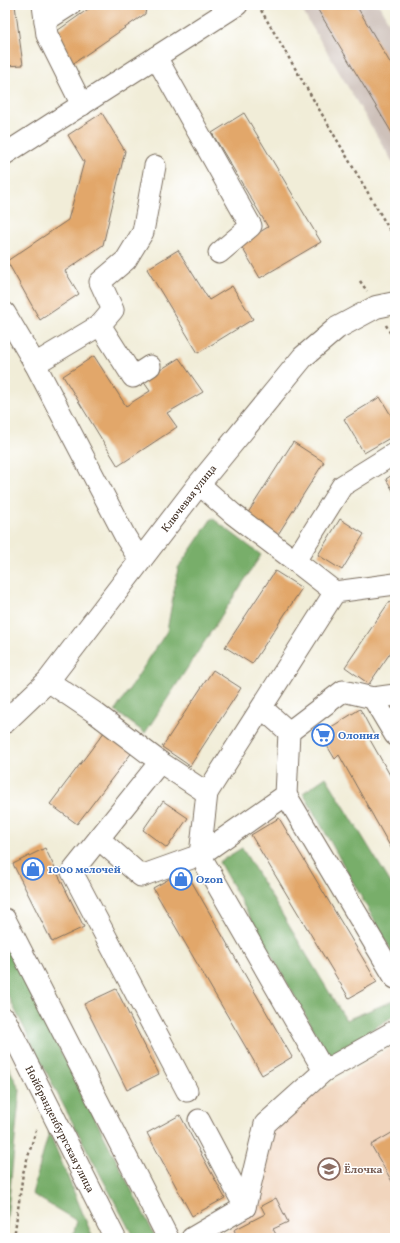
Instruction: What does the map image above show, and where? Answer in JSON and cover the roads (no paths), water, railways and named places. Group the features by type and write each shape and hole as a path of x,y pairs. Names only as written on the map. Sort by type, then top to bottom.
{"main road":[{"name":"Ключевая улица","path":"5,722 48,681 199,484 303,357 337,328 376,307 395,303"}],"street":[{"path":"70,5 44,13 47,35 82,105"},
{"path":"5,154 237,5"},
{"path":"156,57 251,226 218,253"},
{"path":"35,364 100,325 113,310 100,282 126,260 143,232 155,166"},
{"path":"5,313 35,364 126,538 140,560"},
{"path":"100,325 133,377 150,366"},
{"path":"295,561 342,486 395,453"},
{"path":"199,484 233,514 335,592 395,584"},
{"path":"324,1071 200,855 207,793 335,592"},
{"path":"48,681 94,712 160,762 207,793"},
{"path":"395,696 373,698 343,692 290,732 286,795 395,978"},
{"path":"373,698 395,735"},
{"path":"262,708 290,732"},
{"path":"160,762 72,872 188,1092"},
{"path":"99,839 141,876 200,855 286,795"},
{"path":"5,919 168,1238"},
{"name":"Нойбранденбургская улица","path":"5,1019 115,1238"},
{"path":"192,1238 244,1207 265,1124 324,1071 395,1031"},
{"path":"198,1120 244,1207"}],"place":[{"name":"Олония","path":"323,735"},
{"name":"1000 мелочей","path":"33,869"},
{"name":"Ozon","path":"181,879"},
{"name":"Ёлочка","path":"329,1169"}]}
